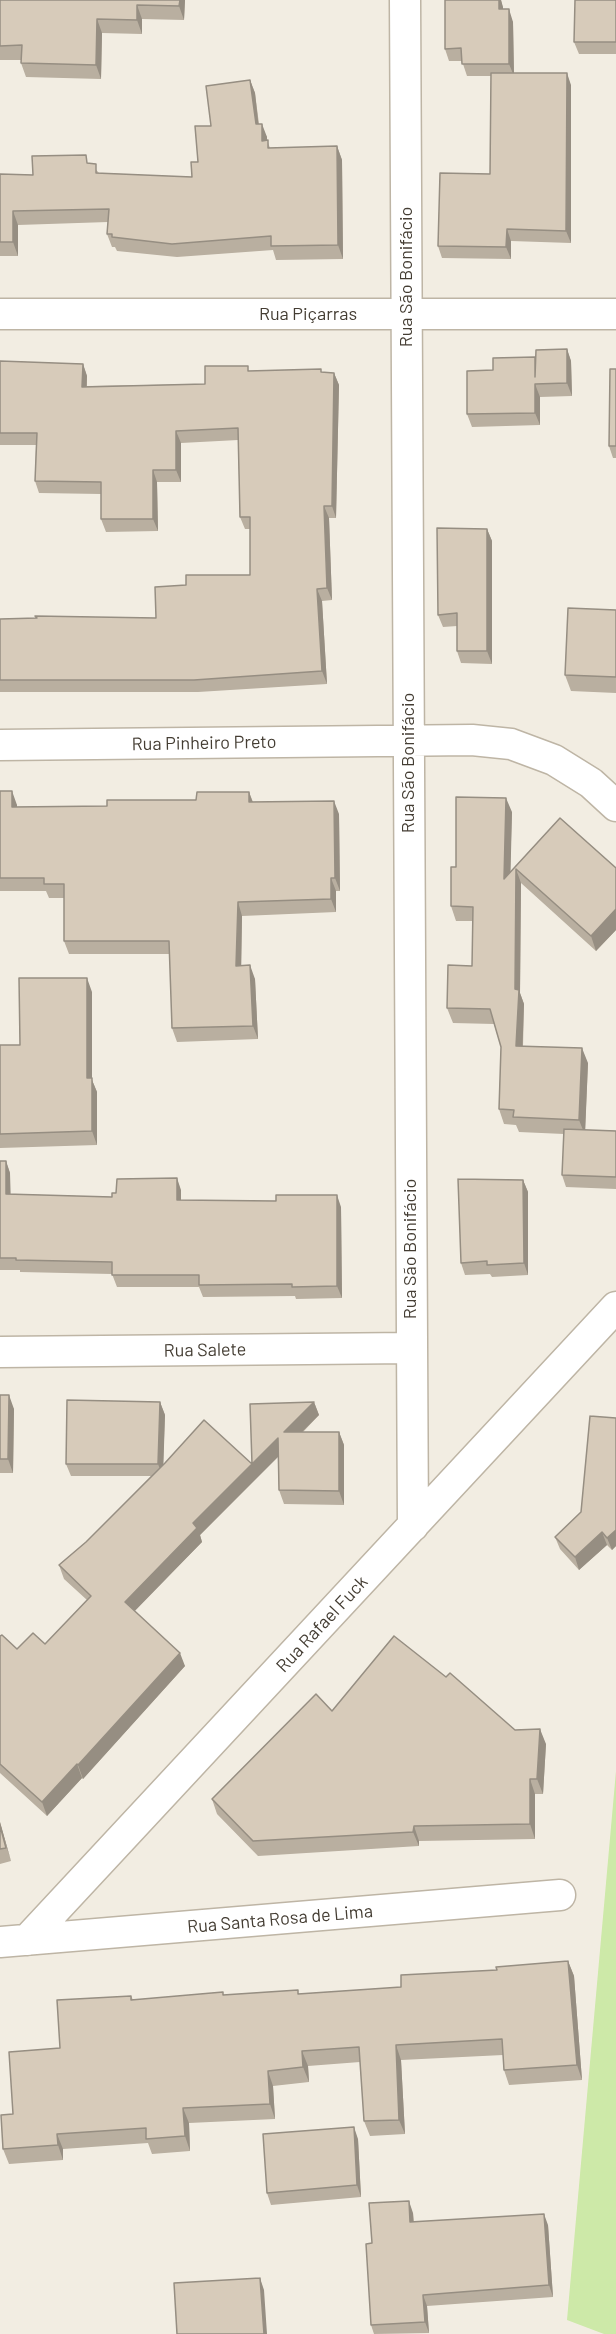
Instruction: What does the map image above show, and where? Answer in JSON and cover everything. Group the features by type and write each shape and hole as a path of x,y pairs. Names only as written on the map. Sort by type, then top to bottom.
{"street":[{"name":"Rua São Bonifácio","path":"405,0 410,1347 413,1526"},
{"name":"Rua Piçarras","path":"0,314 616,314"},
{"name":"Rua Pinheiro Preto","path":"0,745 472,740 511,744 554,760 591,783 616,806"},
{"name":"Rua Rafael Fuck","path":"14,1941 413,1526 616,1307"},
{"name":"Rua Salete","path":"0,1352 410,1347"},
{"name":"Rua Santa Rosa de Lima","path":"14,1941 560,1895"}],"green space":[{"path":"616,1771 616,2334 604,2334 567,2320"}],"building":[{"path":"0,0 180,0 179,6 137,5 137,20 97,19 96,65 21,63 22,45 0,46"},
{"path":"445,0 499,0 499,9 509,9 509,64 462,64 461,48 445,49"},
{"path":"575,0 616,0 616,42 574,42"},
{"path":"491,73 567,73 566,231 507,229 506,247 438,246 440,173 490,174"},
{"path":"250,80 256,124 262,124 262,141 268,140 268,148 337,146 338,245 271,246 271,236 172,244 112,237 112,234 107,234 109,209 13,211 13,242 0,242 0,174 33,175 32,156 86,155 87,163 96,164 96,173 192,177 191,162 198,162 195,126 211,126 206,86"},
{"path":"567,349 567,383 535,384 535,413 467,414 467,371 493,370 493,358 535,357 535,377 536,350"},
{"path":"0,361 83,364 82,387 205,384 205,366 248,366 248,371 321,369 321,372 334,373 332,506 324,506 327,588 317,589 322,671 194,680 0,680 0,619 37,618 35,616 156,618 155,587 186,585 186,575 250,575 250,517 240,517 238,428 176,431 176,470 153,470 153,519 101,519 101,482 35,481 37,433 0,433"},
{"path":"610,369 616,369 616,446 609,446"},
{"path":"437,528 487,529 487,651 457,651 457,613 438,615"},
{"path":"568,608 616,610 616,677 565,675"},
{"path":"0,791 12,791 12,807 107,806 107,800 196,800 197,792 249,792 249,802 334,801 335,878 331,878 331,899 238,902 236,966 250,965 253,1026 172,1028 169,941 64,941 64,884 44,884 44,878 0,878"},
{"path":"456,797 506,798 504,879 560,818 616,868 616,909 591,936 516,869 515,989 519,990 516,1046 582,1048 579,1120 513,1117 514,1110 499,1109 501,1047 490,1009 447,1008 448,965 472,966 473,907 451,906 451,867 456,867"},
{"path":"19,978 87,978 87,1078 92,1078 92,1131 0,1134 0,1045 20,1045"},
{"path":"564,1129 616,1131 616,1177 562,1175"},
{"path":"0,1161 6,1161 6,1194 112,1197 112,1193 116,1193 117,1179 177,1178 177,1200 276,1201 276,1195 337,1195 337,1286 199,1285 199,1275 112,1275 112,1262 0,1258"},
{"path":"458,1179 523,1180 524,1263 487,1265 487,1261 461,1263"},
{"path":"0,1395 9,1395 8,1459 0,1459"},
{"path":"67,1400 160,1402 158,1464 66,1464"},
{"path":"314,1402 284,1432 339,1432 339,1491 279,1490 278,1438 252,1464 250,1404"},
{"path":"590,1416 616,1418 616,1530 607,1538 602,1532 575,1557 555,1537 581,1512"},
{"path":"204,1420 252,1464 193,1523 197,1528 125,1602 180,1653 42,1802 0,1764 0,1636 2,1635 17,1649 33,1633 45,1644 91,1596 59,1565 86,1542 165,1463"},
{"path":"394,1636 446,1677 450,1673 515,1730 540,1729 537,1779 530,1779 530,1824 414,1826 413,1832 253,1841 212,1799 316,1694 332,1711"},
{"path":"0,1826 6,1848 0,1849"},
{"path":"568,1961 577,2065 504,2070 502,2039 396,2045 399,2120 364,2121 359,2047 302,2051 303,2067 268,2071 270,2104 183,2108 185,2136 146,2139 146,2128 57,2134 58,2145 3,2149 1,2115 13,2114 9,2052 60,2048 57,2000 131,1996 131,2000 223,1992 223,1995 298,1990 298,1994 401,1987 401,1975 497,1970 496,1967"},
{"path":"354,2127 357,2185 267,2193 263,2134"},
{"path":"409,2201 410,2222 544,2214 549,2285 423,2295 425,2322 371,2325 366,2244 372,2243 369,2203"},
{"path":"260,2278 264,2334 177,2334 174,2283"}]}
